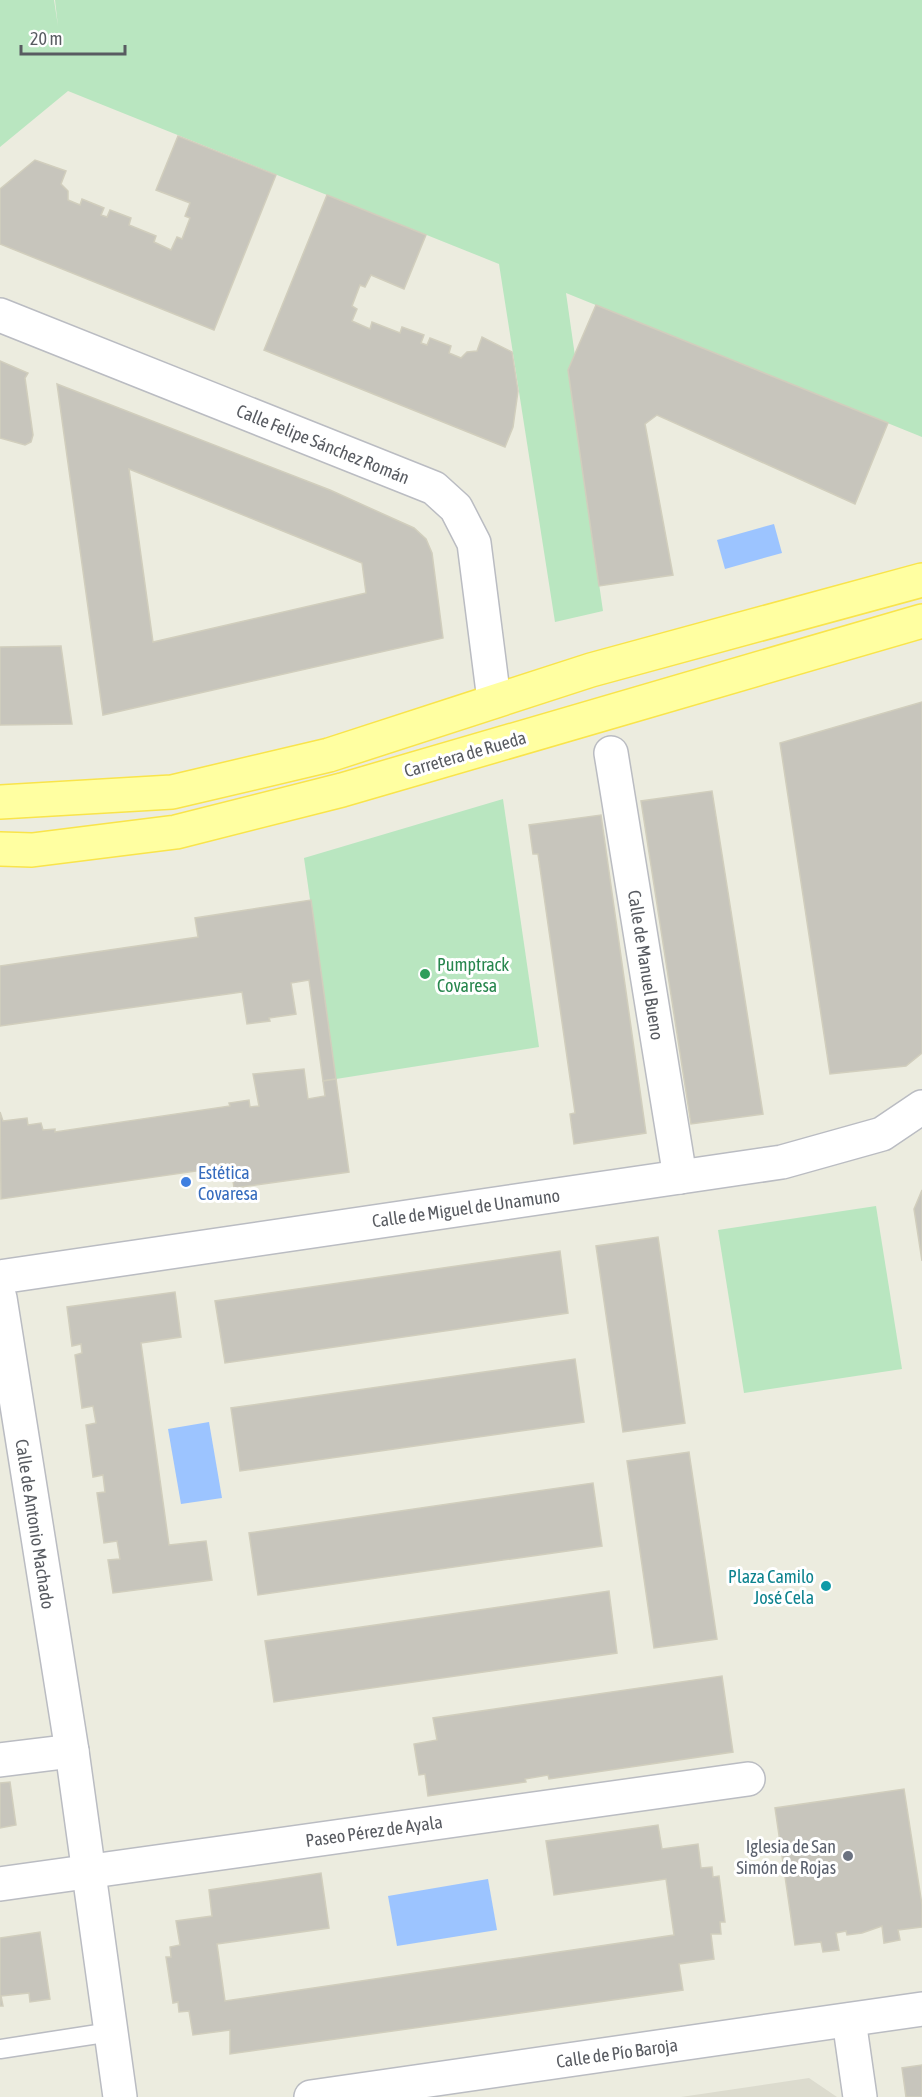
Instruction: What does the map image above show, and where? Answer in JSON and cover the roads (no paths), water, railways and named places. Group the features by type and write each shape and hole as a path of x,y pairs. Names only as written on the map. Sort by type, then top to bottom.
{"main road":[{"path":"0,802 172,792 329,755 591,670 922,580"},
{"name":"Carretera de Rueda","path":"0,849 32,850 176,832 342,789 922,621"}],"street":[{"name":"Calle Felipe Sánchez Román","path":"0,315 434,488 456,508 474,543 494,700"},
{"name":"Calle de Manuel Bueno","path":"611,753 680,1177"},
{"name":"Calle de Miguel de Unamuno","path":"0,1277 782,1162 882,1134 922,1107"},
{"name":"Calle de Antonio Machado","path":"0,1298 72,1751 120,2097"},
{"path":"0,1760 72,1751"},
{"name":"Paseo Pérez de Ayala","path":"0,1884 748,1779"},
{"name":"Calle de Pío Baroja","path":"311,2097 922,2009"},
{"path":"849,2020 860,2097"}],"lane":[{"path":"0,2049 111,2032"}],"water":[{"path":"774,524 782,553 725,569 717,540"},
{"path":"209,1422 222,1498 181,1504 168,1429"},
{"path":"488,1879 497,1930 397,1946 388,1896"}],"place":[{"name":"Pumptrack Covaresa","path":"425,974"},
{"name":"Estética Covaresa","path":"186,1182"},
{"name":"Plaza Camilo José Cela","path":"826,1586"},
{"name":"Iglesia de San Simón de Rojas","path":"848,1856"}]}
